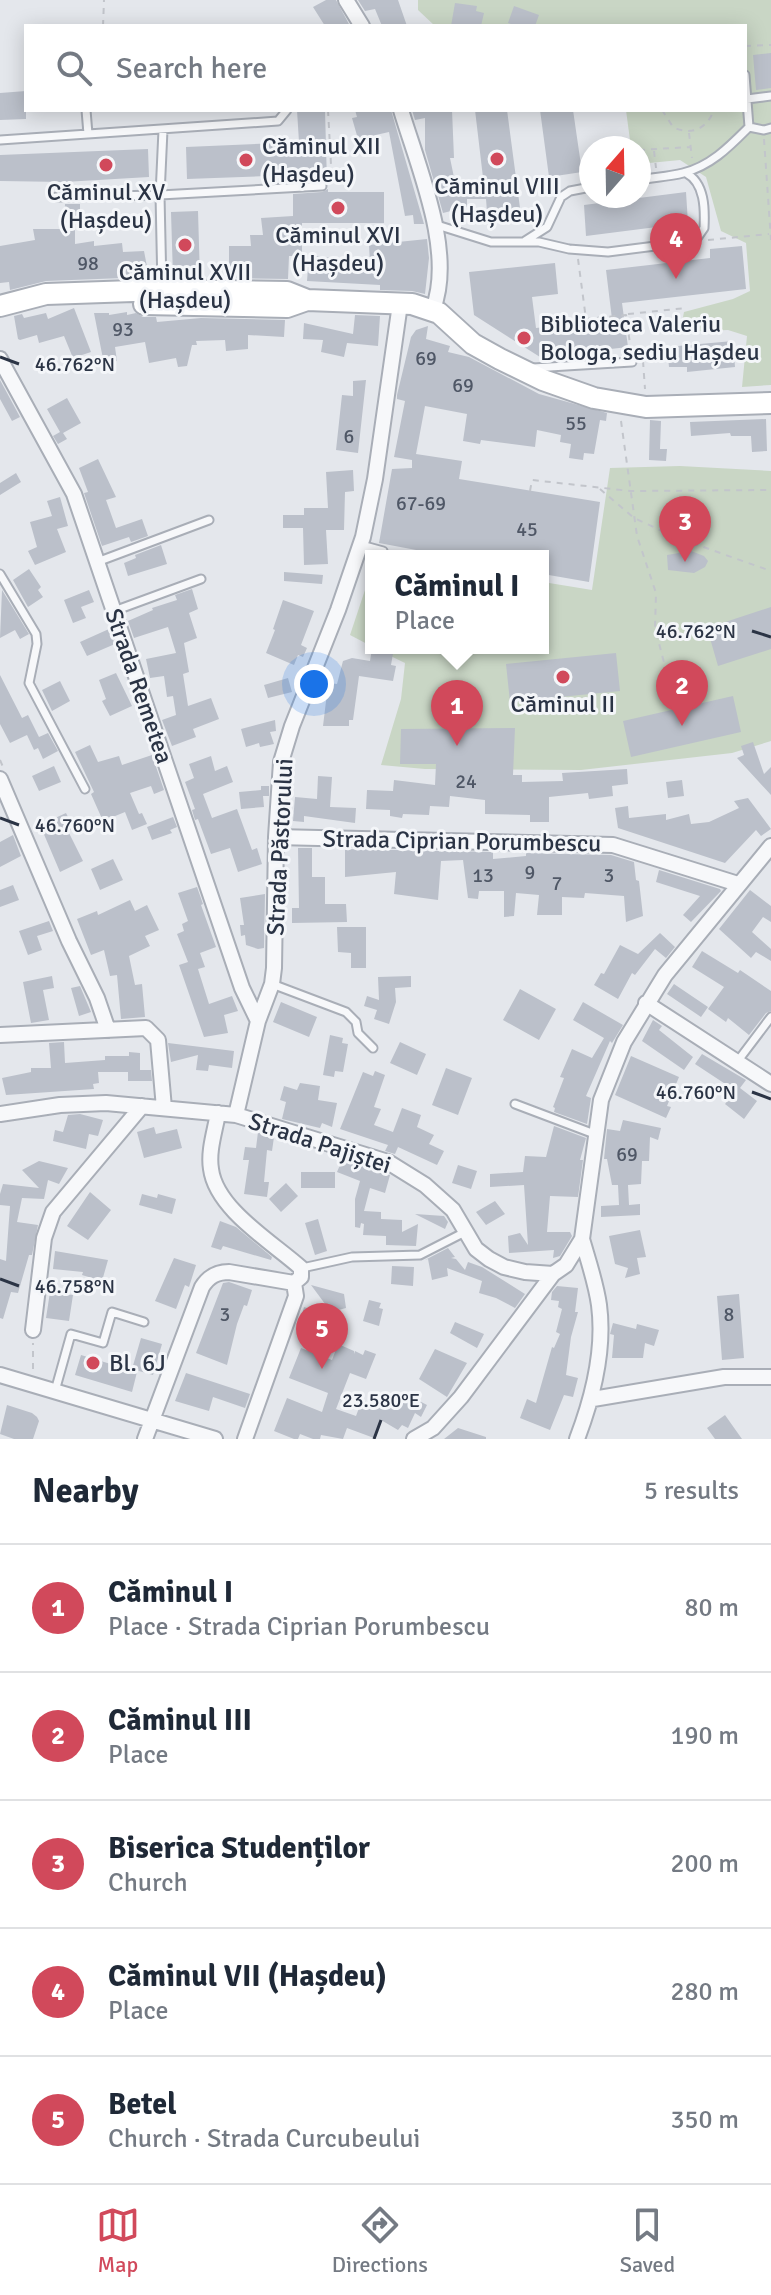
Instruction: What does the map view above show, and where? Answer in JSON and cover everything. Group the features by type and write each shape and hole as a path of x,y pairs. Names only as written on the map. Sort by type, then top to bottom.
{"street":[{"path":"346,0 361,24"},
{"path":"402,112 427,194 441,266 433,309"},
{"path":"0,306 46,294 162,290 287,292 307,300 400,304 433,309 473,344 567,390 646,407 771,403"},
{"path":"25,301 48,306 162,304 287,307 307,300"},
{"name":"Strada Păstorului","path":"236,1115 258,1021 272,984 277,919 276,837 285,748 361,545 375,479 400,304"},
{"name":"Strada Remetea","path":"0,359 74,494 242,988 258,1021"},
{"path":"0,779 69,941 97,998 108,1030"},
{"name":"Strada Ciprian Porumbescu","path":"276,837 613,845 738,884"},
{"path":"577,1439 593,1399 600,1337 599,1306 582,1239 606,1082 624,1042 665,975 771,846"},
{"path":"646,1003 771,1084"},
{"path":"0,1035 146,1028 155,1035 160,1048 164,1108"},
{"name":"Strada Pajiștei","path":"0,1114 82,1103 236,1115 388,1162 425,1185 453,1210 476,1249 504,1267 553,1274"},
{"path":"33,1330 44,1238 53,1212 142,1106"},
{"path":"218,1113 210,1166 220,1195 301,1268 301,1277 294,1283"},
{"path":"414,1439 433,1428 461,1397 553,1274 566,1265 582,1239"},
{"path":"145,1439 202,1287 209,1277 229,1272 294,1283"},
{"path":"245,1439 296,1296 294,1283"},
{"path":"0,1375 215,1439"},
{"path":"593,1399 728,1377 771,1377"}],"lane":[{"path":"749,127 747,99 771,96"},
{"path":"86,112 88,134"},
{"path":"0,140 278,121 285,112"},
{"path":"749,127 767,129"},
{"path":"651,177 689,171 720,155 749,127"},
{"path":"162,290 160,195 163,130"},
{"path":"433,224 491,242 523,242 608,252 695,241 704,228 702,197 698,182 689,171"},
{"path":"56,197 322,186"},
{"path":"523,242 547,227 561,197 579,189"},
{"path":"519,369 632,362"},
{"path":"97,562 209,520"},
{"path":"361,545 379,550"},
{"path":"0,574 36,634 37,644 29,683 85,789"},
{"path":"114,611 201,579"},
{"path":"272,984 346,1012 356,1022 358,1033 373,1048"},
{"path":"737,1062 771,1017"},
{"path":"515,1104 597,1135"},
{"path":"301,1268 352,1257 420,1255 465,1232"},
{"path":"55,1391 71,1334 103,1343 112,1312 144,1322"}],"path":[{"path":"103,24 104,0"},
{"path":"747,46 771,45"},
{"path":"322,186 332,186 328,112"},
{"path":"663,112 673,127 689,132 706,125 713,112"},
{"path":"767,129 771,240"},
{"path":"689,132 689,171"},
{"path":"651,149 691,147"},
{"path":"654,149 656,176"},
{"path":"695,241 771,234"},
{"path":"578,265 586,319 686,308"},
{"path":"626,315 632,362 644,361 645,373"},
{"path":"622,404 622,437 637,536 656,593 655,628 673,697"},
{"path":"530,491 532,480 630,491 771,490"},
{"path":"599,489 634,518 675,537 771,571"},
{"path":"33,1330 33,1384"}],"green space":[{"path":"418,0 771,0 771,385 742,387 747,336 728,330 680,332 684,312 733,299 750,291 746,243 721,231 706,177 680,160 651,163 651,136 629,136 626,112 747,112 747,24 433,24 418,10"},
{"path":"680,466 771,471 771,741 732,753 581,770 425,769 381,765 401,699 405,663 386,654 549,654 549,583 592,590 610,468"},
{"path":"365,590 365,643 350,635"}],"building":[{"path":"326,0 336,0 349,24 324,24 313,7"},
{"path":"358,0 398,0 406,24 381,24 375,9 365,11"},
{"path":"455,3 477,6 476,11 484,13 481,24 451,24"},
{"path":"514,6 539,15 536,24 508,23"},
{"path":"771,53 771,88 756,90 753,55"},
{"path":"24,91 26,119 0,120 0,93"},
{"name":"Căminul XII (Hașdeu)","path":"297,112 325,112 327,183 322,180 293,181 293,175 187,179 186,147 299,142"},
{"path":"356,112 392,112 424,224 414,224 413,215 405,216 389,132 358,139 352,118 357,117"},
{"path":"413,112 452,112 454,158 450,158 456,187 484,186 475,112 507,112 520,208 487,212 486,199 467,199 467,207 443,213 425,150 425,118 415,120"},
{"path":"540,112 573,112 579,172 549,177"},
{"path":"148,149 149,177 64,182 0,181 0,155"},
{"path":"328,189 328,192 384,192 384,223 302,223 302,256 289,256 288,279 229,278 229,246 251,246 250,235 263,235 261,218 293,216 293,194"},
{"path":"686,192 688,223 586,236 584,208 651,208 651,196"},
{"path":"65,204 80,204 80,220 75,220 75,244 94,241 94,246 122,243 123,252 144,251 149,277 46,281 10,290 9,282 0,283 0,246 35,240 33,229 64,229"},
{"name":"Căminul XVII (Hașdeu)","path":"198,211 200,278 173,277 171,212"},
{"path":"427,239 429,258 425,294 380,290 380,285 307,281 309,255 370,263 369,245"},
{"path":"742,246 746,289 622,303 628,347 540,357 474,315 469,272 555,263 558,294 532,297 536,328 612,319 606,270 710,258 710,249"},
{"path":"74,308 91,352 73,358 64,336 39,343 37,335 18,339 14,316 22,314 24,318 46,313 48,319"},
{"path":"127,312 127,315 136,313 143,317 156,317 157,322 201,318 285,320 284,337 248,335 248,349 226,351 225,340 196,341 197,345 192,345 187,366 178,367 176,358 149,363 145,342 115,347 117,361 104,364 94,313 109,315"},
{"path":"355,315 380,316 378,346 347,343 344,357 321,352 323,340 303,339 304,323 353,334"},
{"path":"428,326 426,339 450,346 448,352 469,357 539,394 607,413 606,421 600,420 594,454 584,453 583,460 569,458 571,444 560,442 561,435 537,430 535,447 481,440 480,444 463,441 467,414 425,406 416,454 462,461 459,479 600,502 589,582 549,575 549,550 416,550 379,543 392,469 412,468 412,460 394,457 405,401 397,399 397,395 411,337 416,330"},
{"path":"733,341 735,367 687,372 687,367 669,367 667,347"},
{"path":"0,380 20,417 12,421 0,399"},
{"path":"366,380 358,453 336,450 342,395 353,396 353,381"},
{"path":"67,398 81,423 63,433 67,439 58,444 53,436 60,432 47,409"},
{"path":"766,419 767,451 752,452 751,436 731,436 730,433 691,436 690,422"},
{"path":"650,420 661,421 660,449 667,449 666,461 649,460"},
{"path":"98,459 116,497 106,500 116,528 142,519 148,536 131,542 129,537 102,546 79,468"},
{"path":"353,470 354,491 345,492 344,530 326,530 328,564 304,565 303,528 283,528 283,515 304,515 304,508 328,508 326,472"},
{"path":"16,473 21,482 0,495 0,483"},
{"path":"60,497 68,526 57,529 66,552 35,565 28,551 37,547 30,522 52,516 47,501"},
{"path":"161,545 167,564 128,576 124,563"},
{"path":"691,551 704,556 708,561 705,567 694,573 668,570 667,555"},
{"path":"29,569 41,587 38,590 43,597 28,607 13,580"},
{"path":"284,572 323,575 322,584 284,581"},
{"path":"192,589 198,609 189,613 197,638 184,643 189,672 183,674 188,706 211,698 219,719 193,729 196,737 172,746 162,720 176,715 173,696 167,697 164,676 150,678 146,659 176,653 168,627 134,638 128,621 152,608 177,600 175,595"},
{"path":"2,590 29,634 20,639 15,630 0,638"},
{"path":"89,590 94,602 81,607 86,618 73,623 64,600"},
{"path":"283,600 314,611 301,645 307,648 303,657 298,655 294,665 266,653"},
{"path":"771,607 771,649 718,666 707,628"},
{"path":"109,629 115,644 87,656 80,642"},
{"name":"Căminul II","path":"616,653 620,691 510,702 506,664"},
{"path":"371,654 393,654 391,665 396,666 393,681 359,676 353,720 349,720 349,726 323,726 327,693 320,692 322,682 337,684 343,661 352,658 370,661"},
{"path":"116,673 132,706 110,716 102,701 106,699 99,680"},
{"path":"0,675 22,718 28,715 39,737 48,733 58,751 43,759 38,748 34,750 27,735 10,743 0,724"},
{"path":"288,678 292,692 268,698 264,685"},
{"path":"60,681 70,701 52,711 42,690"},
{"path":"733,696 741,732 631,757 623,721"},
{"path":"275,720 276,731 270,732 274,744 260,747 259,743 246,747 241,729"},
{"path":"515,728 513,775 522,775 522,782 563,781 562,773 627,769 628,784 612,786 613,796 589,799 588,793 549,797 549,822 530,822 530,815 485,814 485,800 450,796 449,807 430,806 429,815 403,814 402,818 390,816 390,810 366,809 367,790 393,791 394,780 435,785 436,764 400,764 401,729"},
{"path":"753,742 764,774 771,767 771,795 737,758 744,755 741,746"},
{"path":"90,745 98,762 119,756 122,765 152,755 164,790 154,794 151,786 130,793 147,824 132,830 125,812 103,821 91,794 94,792 75,752"},
{"path":"211,756 215,771 227,766 233,782 203,794 212,818 237,809 252,850 257,848 262,864 238,872 230,848 211,854 198,819 195,820 192,810 195,809 185,782 194,778 189,764"},
{"path":"54,766 61,782 39,791 32,776"},
{"path":"318,776 332,777 330,807 356,808 355,823 304,816 304,822 293,821 295,797 317,799"},
{"path":"682,780 684,796 668,798 666,782"},
{"path":"261,786 269,786 269,796 263,796 264,807 241,809 239,792 261,790"},
{"path":"748,798 771,829 761,836 756,830 725,863 618,828 615,808 628,806 629,818 666,814 666,820 689,814 691,824 709,822 739,808 734,801"},
{"path":"66,813 74,829 68,831 83,861 60,872 40,825"},
{"path":"173,817 177,827 170,830 172,833 152,840 147,827"},
{"path":"13,835 21,856 0,867 0,842"},
{"path":"298,848 312,848 312,877 325,877 325,904 346,904 347,922 292,923 292,908 299,908"},
{"path":"345,849 493,852 493,859 526,856 526,853 611,855 634,862 643,916 626,922 624,896 585,893 584,898 562,897 562,915 537,915 539,895 516,893 514,916 504,917 504,891 479,891 478,899 468,898 463,860 441,861 438,900 394,894 396,872 345,877"},
{"path":"113,859 123,880 100,890 91,869"},
{"path":"659,870 721,891 691,922 683,915 700,896 656,882"},
{"path":"13,885 19,900 0,907 0,890"},
{"path":"197,887 216,947 200,953 205,967 198,969 209,1004 232,996 238,1011 224,1015 228,1033 204,1037 179,965 188,962 177,934 184,931 182,924 188,921 178,893"},
{"path":"750,890 771,906 771,922 763,917 752,932 771,949 771,961 756,952 751,958 719,929"},
{"path":"265,894 264,948 258,949 246,945 245,935 241,936 240,925 244,925 240,898"},
{"path":"130,900 135,911 147,905 159,930 145,936 150,946 129,956 135,985 142,984 145,1017 121,1019 117,975 110,976 104,950 91,955 77,919 97,911 98,915"},
{"path":"49,921 53,931 37,936 42,950 28,955 19,931"},
{"path":"337,927 366,927 366,968 351,968 351,953 338,952"},
{"path":"660,933 675,947 666,958 655,949 635,975 632,973 618,999 594,985 620,945 638,954"},
{"path":"702,951 738,973 740,970 771,991 771,1011 749,1035 728,1018 726,1022 708,1009 724,987 692,967"},
{"path":"52,976 54,988 43,990 49,1020 31,1023 23,982"},
{"path":"411,976 411,987 395,988 396,1002 389,1024 374,1019 377,1010 364,1006 367,996 379,1000 378,977"},
{"path":"674,984 708,1007 701,1017 667,994"},
{"path":"80,986 91,1012 79,1016 71,988"},
{"path":"520,989 556,1009 539,1040 503,1020"},
{"path":"281,1002 317,1017 309,1037 273,1022"},
{"path":"583,1002 623,1025 612,1043 610,1041 586,1096 591,1098 587,1124 554,1112 553,1107 564,1078 560,1077 572,1049 592,1058 604,1038 573,1020"},
{"path":"653,1020 662,1026 659,1030 693,1057 684,1070 642,1041"},
{"path":"330,1035 343,1038 342,1043 348,1044 343,1072 335,1071 334,1077 323,1075"},
{"path":"64,1042 65,1063 105,1060 105,1056 129,1056 129,1052 140,1053 140,1070 151,1070 152,1081 128,1081 128,1072 98,1072 99,1083 93,1084 94,1089 6,1095 2,1078 31,1072 31,1068 51,1068 49,1043"},
{"path":"400,1042 426,1054 417,1075 390,1063"},
{"path":"168,1043 234,1051 232,1068 209,1065 208,1071 196,1070 198,1055 171,1062"},
{"path":"702,1054 746,1080 740,1088 757,1101 744,1119 725,1104 736,1091 695,1064"},
{"path":"631,1056 679,1077 667,1106 671,1107 666,1118 615,1095"},
{"path":"446,1068 472,1078 458,1115 432,1105"},
{"path":"375,1071 385,1075 374,1107 381,1109 374,1125 393,1132 402,1108 421,1115 417,1127 434,1135 429,1144 444,1151 437,1165 398,1147 395,1154 385,1151 388,1145 340,1129 363,1072 373,1076"},
{"path":"300,1083 320,1086 318,1100 337,1103 332,1127 322,1123 320,1128 282,1119 286,1102 280,1100 284,1086 297,1090"},
{"path":"80,1114 103,1120 98,1136 89,1134 86,1149 53,1141 55,1130 63,1132 68,1115"},
{"path":"623,1120 661,1128 658,1140 650,1137 649,1161 642,1161 641,1184 628,1185 629,1205 640,1204 640,1215 601,1217 601,1206 619,1205 618,1185 612,1185 607,1159 604,1159 607,1129 620,1131"},
{"path":"554,1126 586,1138 580,1160 583,1160 578,1197 550,1196 547,1232 570,1232 572,1236 560,1256 553,1258 554,1250 509,1253 508,1236 520,1233 528,1245 524,1185 490,1187 490,1174 523,1172 525,1156 546,1157"},
{"path":"154,1127 156,1134 177,1129 182,1148 144,1158 137,1132"},
{"path":"258,1132 274,1137 272,1151 267,1150 264,1182 269,1182 267,1197 244,1194 249,1160 243,1160 245,1147 256,1148"},
{"path":"343,1158 390,1175 385,1193 370,1188 364,1211 381,1212 381,1219 402,1220 402,1232 418,1224 416,1246 386,1245 386,1236 363,1235 364,1224 361,1223 360,1228 355,1227 355,1199 360,1181 337,1172"},
{"path":"39,1161 68,1168 59,1184 48,1180 44,1199 22,1198 17,1222 38,1225 32,1255 29,1255 18,1293 11,1292 3,1319 0,1318 0,1259 6,1261 10,1206 0,1205 0,1194 3,1184 39,1188 22,1170"},
{"path":"458,1165 477,1171 471,1189 452,1183"},
{"path":"301,1172 335,1172 335,1188 301,1188"},
{"path":"286,1183 298,1196 281,1212 269,1199"},
{"path":"90,1192 111,1210 88,1240 67,1226"},
{"path":"142,1194 176,1199 172,1214 139,1205"},
{"path":"495,1201 505,1214 486,1225 476,1212"},
{"path":"415,1214 444,1216 448,1222 445,1229"},
{"path":"318,1219 327,1251 315,1255 305,1223"},
{"path":"220,1221 236,1227 272,1257 271,1260 223,1246 221,1250 211,1247"},
{"path":"640,1230 646,1257 637,1258 640,1274 625,1278 628,1268 615,1264 609,1236"},
{"path":"448,1248 455,1257 451,1258 456,1259 465,1270 468,1262 482,1267 525,1294 515,1308 479,1293 482,1281 447,1268 448,1276 432,1280 428,1259 425,1260"},
{"path":"55,1251 108,1260 102,1281 82,1275 83,1272 53,1269"},
{"path":"174,1258 196,1265 189,1287 185,1285 176,1309 155,1301"},
{"path":"392,1266 414,1267 413,1286 391,1284"},
{"path":"223,1283 252,1290 237,1324 227,1365 196,1353"},
{"path":"311,1285 344,1294 346,1308 331,1312"},
{"path":"557,1286 578,1288 575,1312 578,1312 566,1375 578,1378 573,1397 564,1395 550,1430 520,1418 527,1399 536,1403 552,1347 560,1334 556,1332 562,1309 558,1307 559,1301 551,1300"},
{"path":"50,1292 73,1295 69,1321 46,1318"},
{"path":"739,1294 744,1358 722,1360 717,1296"},
{"path":"369,1300 381,1303 379,1308 383,1309 379,1326 363,1321"},
{"path":"304,1307 340,1318 338,1335 324,1334 325,1330 300,1322"},
{"path":"455,1322 484,1334 477,1348 450,1333"},
{"path":"613,1323 636,1329 637,1324 659,1330 654,1346 645,1343 643,1358 612,1358 614,1335 610,1334"},
{"path":"141,1338 162,1344 153,1375 132,1369"},
{"path":"338,1344 354,1351 354,1354 355,1351 363,1355 365,1350 376,1354 366,1379 350,1373 336,1409 356,1416 362,1400 375,1406 378,1399 398,1407 406,1394 427,1405 421,1417 415,1413 408,1428 402,1425 398,1430 381,1420 374,1438 347,1428 343,1439 321,1435 320,1439 313,1439 300,1434 298,1439 294,1439 274,1431 287,1398 322,1412 328,1393 289,1378 301,1348 332,1360"},
{"path":"435,1349 467,1363 447,1397 419,1379"},
{"name":"Bl. 6J","path":"81,1355 137,1372 132,1392 75,1375"},
{"path":"186,1373 250,1394 245,1408 213,1397 209,1411 175,1401"},
{"path":"7,1405 37,1417 39,1421 33,1439 14,1439 0,1434"},
{"path":"725,1415 742,1439 715,1439 707,1428"},
{"path":"458,1428 486,1437 486,1439 444,1439"}],"place":[{"name":"Căminul VIII (Hașdeu)","path":"497,159"},
{"name":"Căminul XII (Hașdeu)","path":"246,160"},
{"name":"Căminul XV (Hașdeu)","path":"106,165"},
{"name":"Căminul XVI (Hașdeu)","path":"338,208"},
{"name":"Căminul XVII (Hașdeu)","path":"185,245"},
{"name":"Căminul VII (Hașdeu)","path":"676,279"},
{"name":"Biblioteca Valeriu Bologa, sediu Hașdeu","path":"524,338"},
{"name":"Biserica Studenților","path":"685,562"},
{"name":"Căminul II","path":"563,677"},
{"name":"Căminul III","path":"682,726"},
{"name":"Căminul I","path":"457,746"},
{"name":"Bl. 6J","path":"93,1363"},
{"name":"Betel","path":"322,1369"}]}
